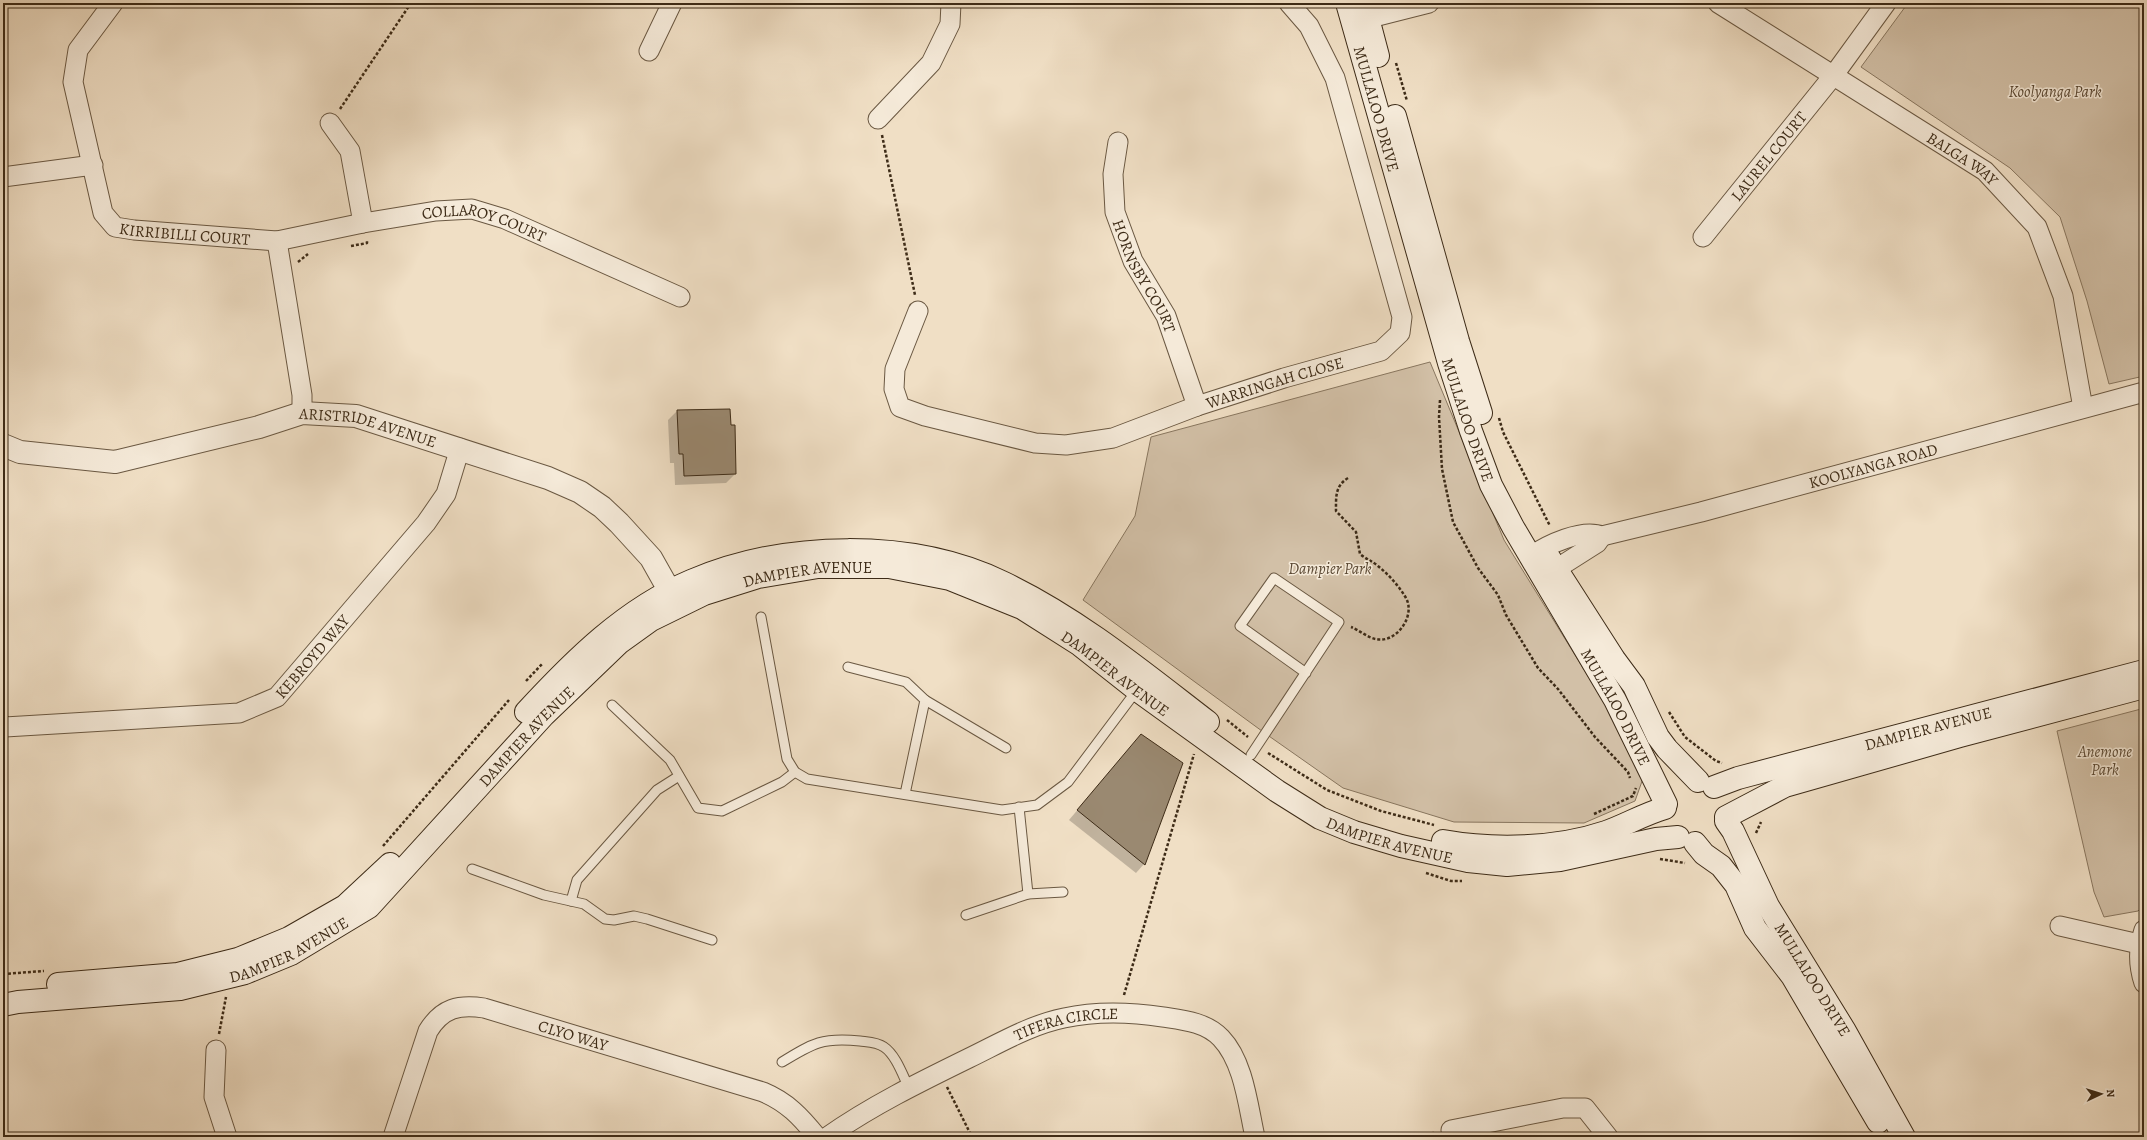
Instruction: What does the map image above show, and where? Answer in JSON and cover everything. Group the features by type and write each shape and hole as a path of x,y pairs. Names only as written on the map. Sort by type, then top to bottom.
{"main road":[{"name":"MULLALOO DRIVE","path":"1358,12 1448,363 1491,485 1544,548 1550,573 1666,806"},
{"name":"ARISTRIDE AVENUE","path":"3,445 20,452 115,462 259,427 302,413 356,416 460,448 548,478 580,492 602,507 651,558 674,599"},
{"name":"DAMPIER AVENUE","path":"3,1005 18,1002 180,989 245,973 291,954 330,932 369,907 544,715 619,642 641,627 674,599 691,581 725,569 804,552 872,551 922,556 966,568 1003,582 1079,625 1251,755 1309,795 1351,815 1382,826 1471,846 1523,846 1590,836 1666,806"},
{"name":"DAMPIER AVENUE","path":"3,990 28,986 178,974 217,966 264,949 316,923 345,906 394,860 528,711 596,641 642,608 674,599 704,594 758,577 818,567 889,567 950,579 984,591 1022,608 1080,645 1137,690 1302,808 1354,832 1401,846 1468,861 1514,864 1560,860 1656,839 1686,840"},
{"name":"MULLALOO DRIVE","path":"1550,573 1634,686 1658,737 1667,749 1706,784"},
{"name":"DAMPIER AVENUE","path":"1706,784 1738,778 2144,671"},
{"name":"DAMPIER AVENUE","path":"1726,819 1785,786 1960,736 2144,687"},
{"path":"1686,783 1706,784 1724,800 1726,819 1720,832 1707,841 1686,840 1667,822 1666,806 1669,796 1678,787 1686,783"},
{"name":"MULLALOO DRIVE","path":"1726,819 1768,906 1845,1031 1904,1137"},
{"name":"MULLALOO DRIVE","path":"1686,840 1721,866 1736,885 1755,928 1792,976 1887,1137"}],"street":[{"name":"KIRRIBILLI COURT","path":"113,3 78,50 73,82 103,213 115,226 134,230 277,241"},
{"path":"649,51 672,3"},
{"path":"878,119 931,63 950,24 951,3"},
{"name":"WARRINGAH CLOSE","path":"918,311 894,369 894,389 900,407 925,416 1035,443 1066,445 1113,438 1197,406 1284,378 1381,351 1400,333 1402,316 1335,78 1309,26 1289,3"},
{"path":"1358,12 1429,3"},
{"name":"BALGA WAY","path":"1718,3 1985,171 2037,227 2063,296 2083,408"},
{"name":"LAUREL COURT","path":"1704,237 1834,76 1886,3"},
{"path":"330,123 350,151 364,223"},
{"name":"HORNSBY COURT","path":"1118,142 1113,174 1116,212 1133,261 1166,316 1197,406"},
{"path":"3,177 93,165"},
{"name":"COLLAROY COURT","path":"277,241 364,223 436,211 472,209 505,219 680,297"},
{"path":"277,241 302,395 302,413"},
{"name":"KOOLYANGA ROAD","path":"1544,548 1595,533 1602,536 1716,509 2144,392"},
{"name":"KEBROYD WAY","path":"3,725 5,727 240,713 277,697 426,523 446,494 460,448"},
{"name":"KOOLYANGA ROAD","path":"1550,573 1597,543 1602,536"},
{"path":"2060,926 2142,937 2140,970 2144,983"},
{"name":"CLYO WAY","path":"393,1137 428,1031 435,1020 445,1013 456,1007 470,1006 492,1011 762,1092 775,1097 791,1108 817,1137"},
{"name":"TIFERA CIRCLE","path":"827,1137 871,1108 1041,1024 1091,1014 1118,1013 1147,1015 1195,1022 1220,1037 1231,1049 1238,1064 1255,1137"},
{"path":"216,1050 214,1097 227,1137"},
{"path":"1451,1130 1563,1108 1578,1107 1585,1108 1608,1137"}],"lane":[{"path":"1251,755 1306,673 1339,622 1274,578 1240,626 1306,673"},
{"path":"761,617 786,759 795,772 807,779 1002,810 1037,804 1068,782 1137,690"},
{"path":"848,667 906,682 925,700 1006,748"},
{"path":"904,794 925,700"},
{"path":"612,704 670,760 698,808 722,811 782,782 795,772"},
{"path":"571,901 577,880 657,790 679,776"},
{"path":"1019,807 1028,894"},
{"path":"472,868 544,895 584,904 605,919 614,920 634,916 647,918 712,940"},
{"path":"966,915 1028,894 1063,892"},
{"path":"782,1062 812,1044 826,1040 841,1039 876,1043 884,1047 891,1054 909,1088"}],"path":[{"path":"330,123 411,3"},
{"path":"1396,61 1408,107"},
{"path":"878,119 918,311"},
{"path":"345,247 367,243 364,223"},
{"path":"297,263 308,254 315,252"},
{"path":"1497,411 1503,432 1530,487 1544,548"},
{"path":"1339,622 1375,639 1386,639 1398,633 1406,621 1409,611 1408,600 1399,586 1377,565 1360,554 1356,532 1336,511 1336,493 1340,483 1348,478"},
{"path":"524,683 546,661"},
{"path":"380,850 514,695"},
{"path":"1667,708 1685,737 1716,761 1730,765"},
{"path":"1118,1013 1195,749"},
{"path":"3,974 50,970"},
{"path":"216,1050 228,989"},
{"path":"940,1073 972,1137"},
{"path":"1407,1137 1451,1130"}],"green space":[{"name":"Koolyanga Park","path":"1908,3 2144,3 2144,376 2109,384 2087,301 2060,217 2010,168 1861,67"},
{"name":"Dampier Park","path":"1430,362 1504,540 1646,770 1635,801 1584,823 1454,822 1343,788 1266,734 1083,600 1135,516 1151,437"},
{"name":"Anemone Park","path":"2141,709 2144,719 2144,905 2138,911 2104,917 2094,892 2057,731"}],"building":[{"path":"730,409 731,425 735,425 736,474 684,476 683,454 679,454 677,410"},
{"path":"1141,734 1183,763 1145,865 1077,810"}]}
